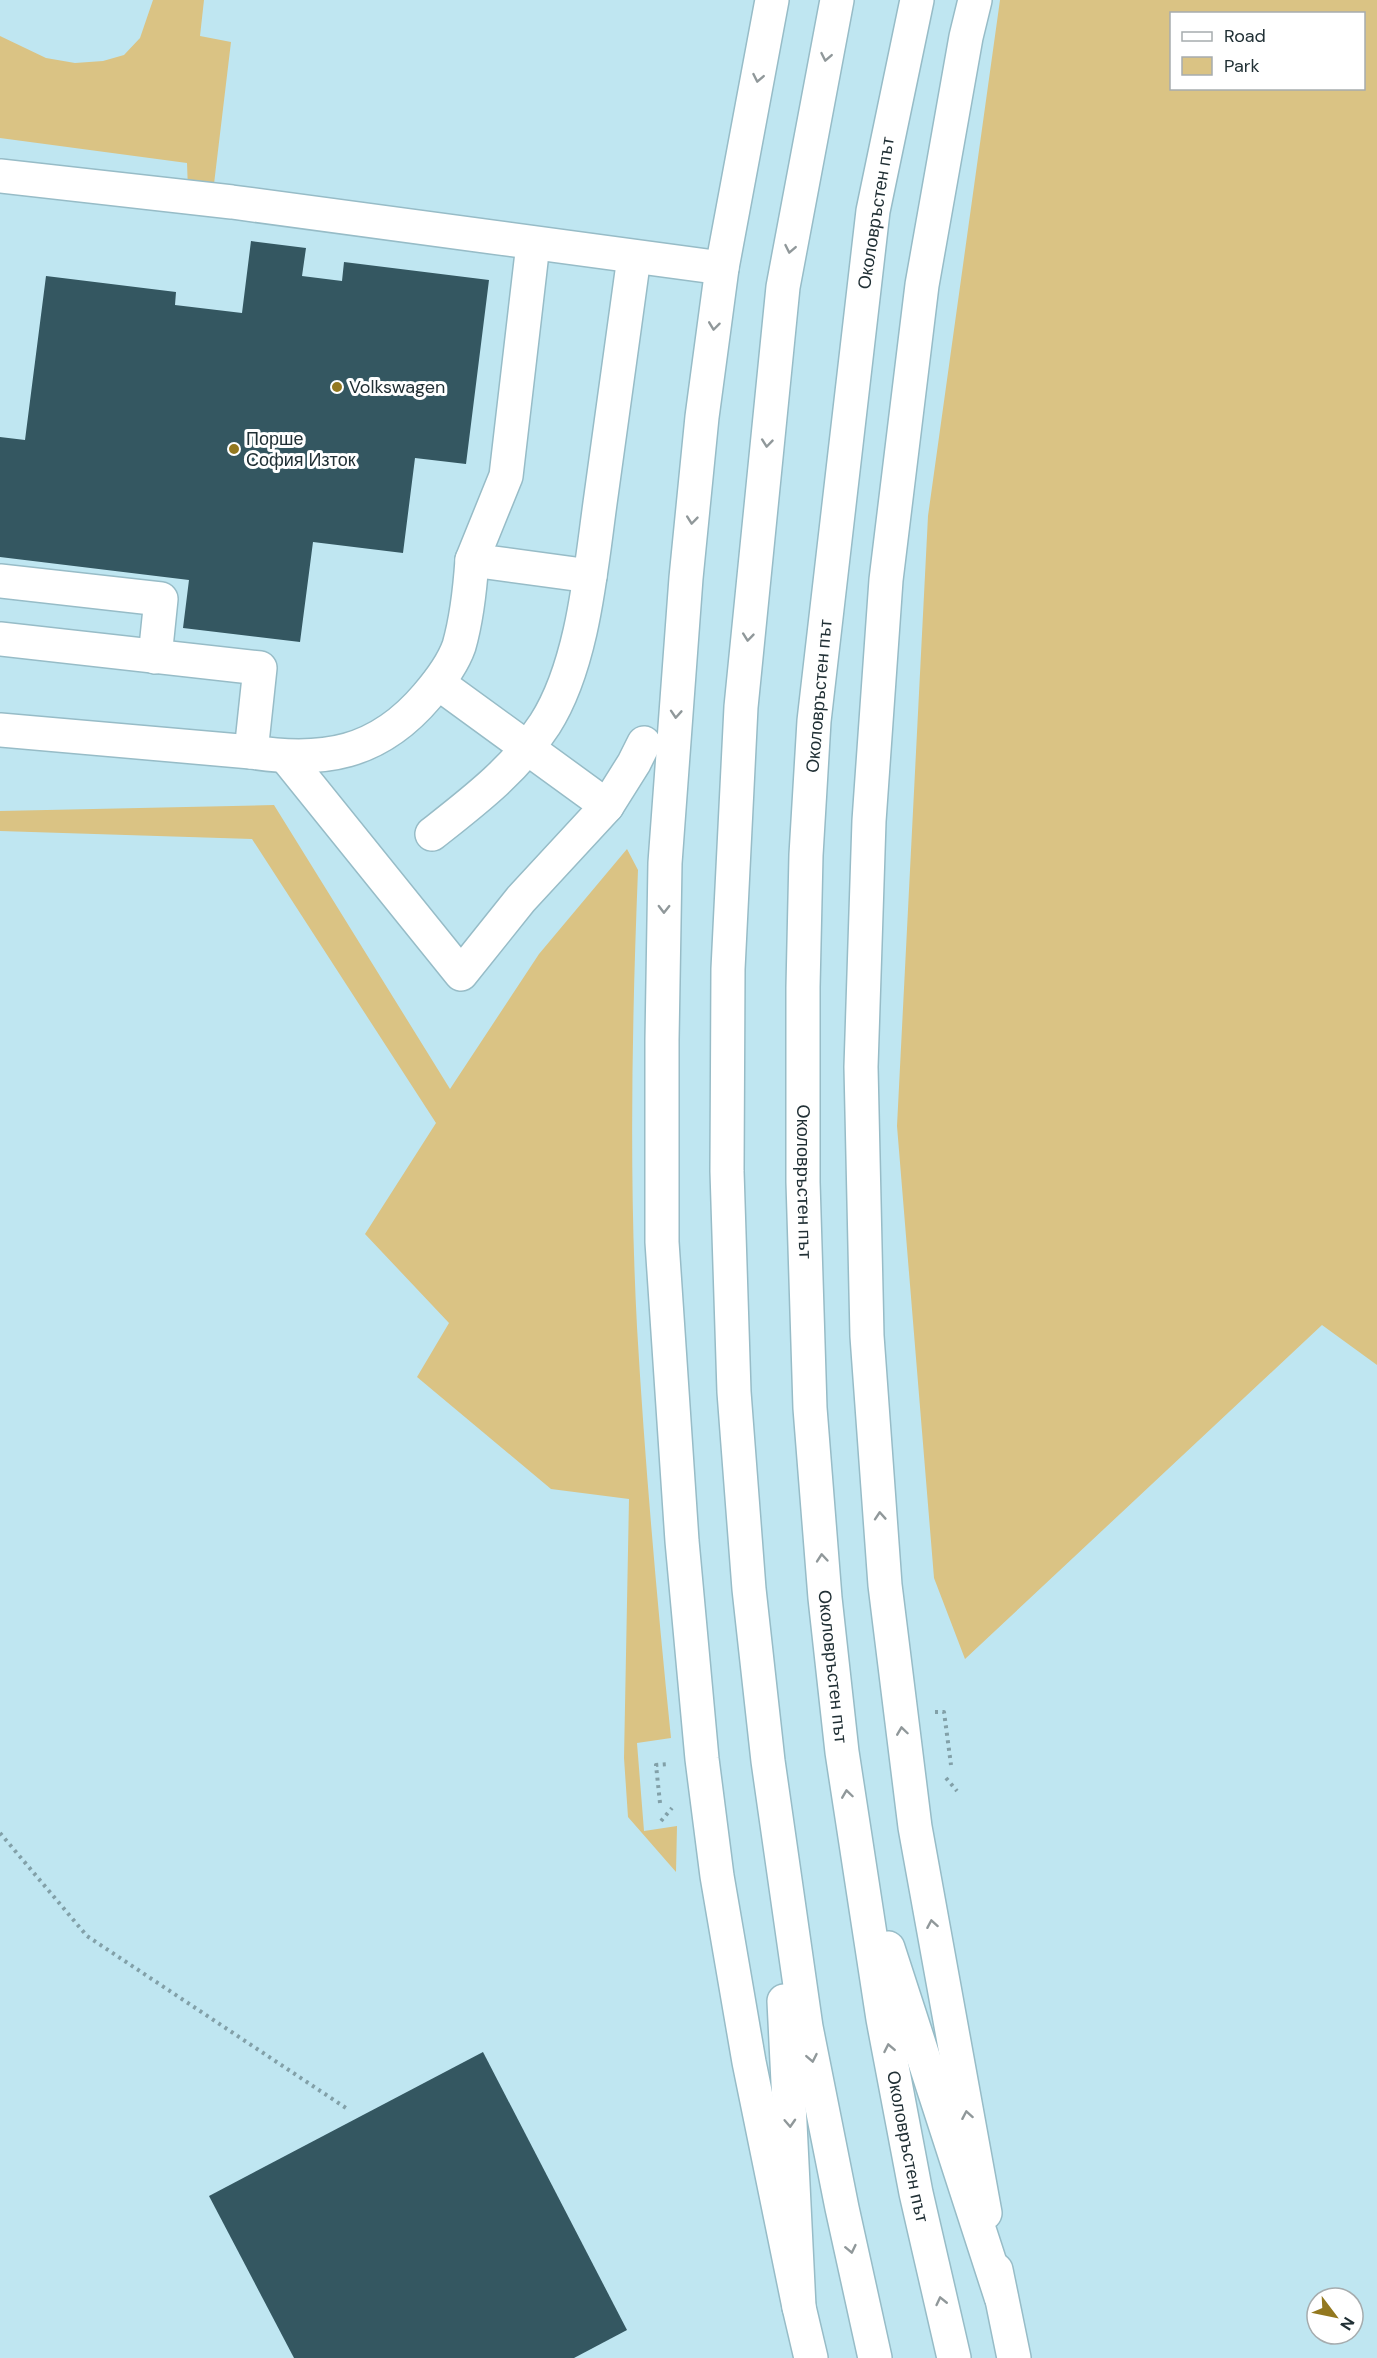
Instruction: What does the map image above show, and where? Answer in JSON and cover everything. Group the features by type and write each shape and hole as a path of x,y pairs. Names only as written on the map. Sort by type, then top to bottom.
{"main road":[{"path":"772,0 722,268 702,417 687,567 665,863 662,1242 681,1541 702,1760 717,1876 749,2062 799,2307 812,2358"},
{"path":"837,0 783,287 741,707 728,969 728,1171 734,1392 749,1589 775,1813 806,2027 875,2358"},
{"name":"Околовръстен път","path":"917,0 873,211 814,721 806,855 802,987 803,1182 810,1408 842,1752 883,2019 905,2135 954,2358"},
{"path":"975,0 966,37 922,285 886,580 869,821 861,1067 867,1336 885,1585 915,1827 1014,2358"},
{"path":"1,183 232,202 722,268"},
{"path":"0,730 286,757 318,757 351,750 384,734 414,712 438,683 458,648 468,607 472,560 506,476 533,244"},
{"path":"432,834 499,780 529,748 547,722 564,686 579,635 590,576 634,257"},
{"path":"472,560 590,576"},
{"path":"0,581 161,599 155,657"},
{"path":"0,639 260,668 251,752"},
{"path":"438,683 607,806"},
{"path":"286,757 461,974 520,899 607,806 644,743"},
{"path":"775,1813 799,2307"},
{"path":"855,1845 1001,2297"}],"path":[{"path":"944,1712 951,1765"},
{"path":"656,1765 660,1803"},
{"path":"0,1833 87,1936 346,2108"}],"green space":[{"path":"153,0 204,0 200,36 231,42 214,184 188,190 187,163 0,138 0,36 46,58 75,63 103,61 124,55 140,38"},
{"path":"1000,0 1377,0 1377,1365 1322,1325 965,1659 934,1578 897,1126 928,516"},
{"path":"274,805 450,1089 539,954 627,849 638,870 632,1098 634,1270 656,1584 671,1738 637,1743 644,1831 677,1826 676,1872 628,1817 624,1758 629,1499 551,1489 417,1377 449,1323 365,1234 436,1123 252,839 0,831 0,811"}],"building":[{"name":"Порше София Изток","path":"251,241 306,248 302,276 342,281 344,262 489,280 466,464 415,458 403,553 313,542 300,642 183,628 189,580 0,557 0,437 25,440 46,276 176,292 175,305 242,313"},
{"path":"483,2052 627,2330 574,2358 294,2358 209,2196"}],"place":[{"name":"Volkswagen","path":"337,387"},
{"name":"Порше София Изток","path":"234,449"}]}
